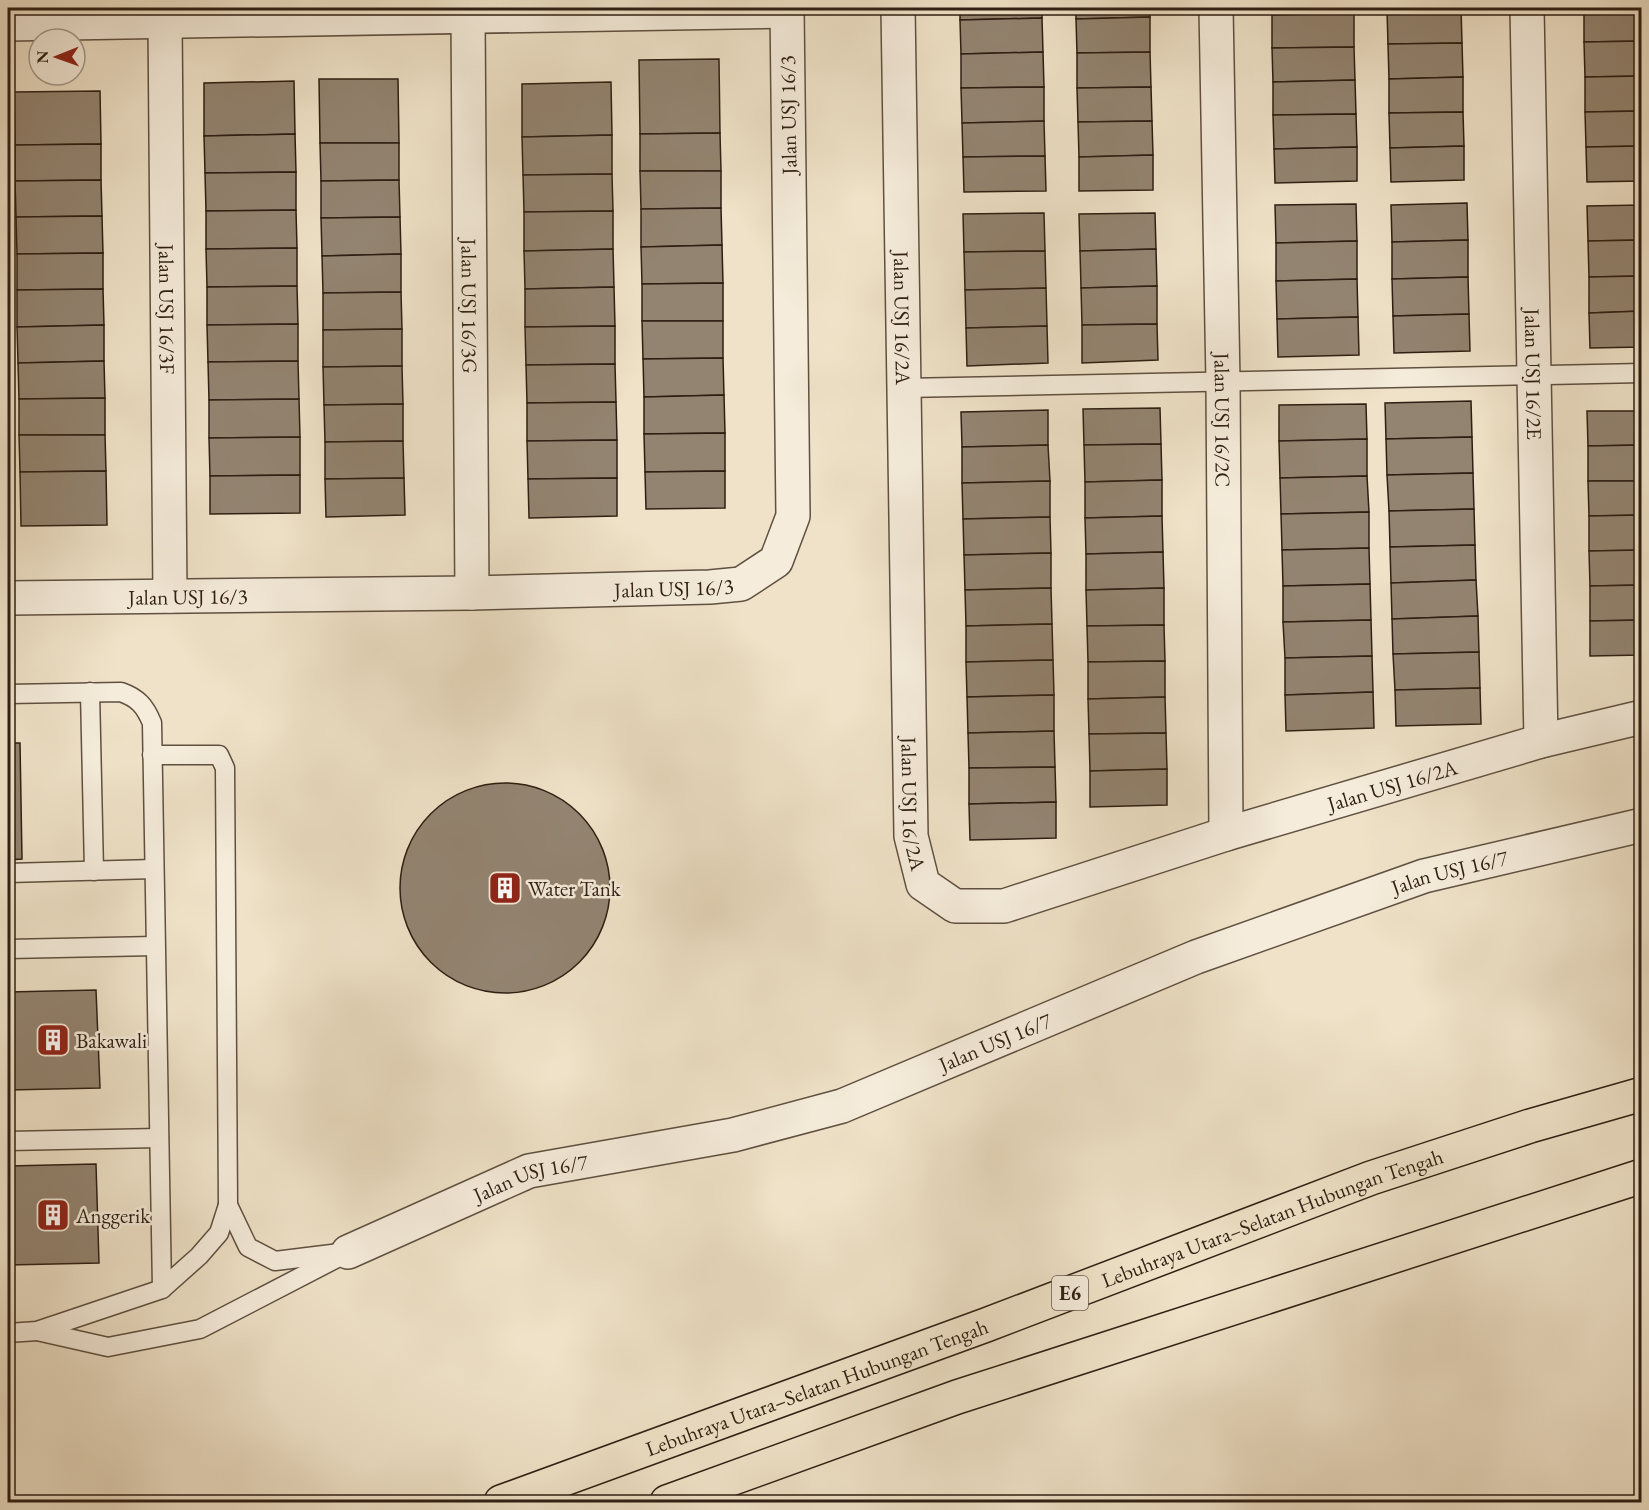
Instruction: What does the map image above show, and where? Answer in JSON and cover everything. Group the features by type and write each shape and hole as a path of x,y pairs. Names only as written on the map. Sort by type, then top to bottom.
{"highway":[{"name":"Lebuhraya Utara–Selatan Hubungan Tengah","path":"501,1503 986,1325 1371,1178 1530,1126 1641,1094"},
{"path":"667,1503 957,1397 1641,1176"}],"street":[{"name":"Jalan USJ 16/2A","path":"898,8 911,836 923,884 956,906 1004,906 1226,834 1541,741 1641,717"},
{"name":"Jalan USJ 16/2C","path":"1216,8 1223,382 1226,834"},
{"name":"Jalan USJ 16/2E","path":"1527,8 1541,741"},
{"path":"8,24 787,9"},
{"name":"Jalan USJ 16/3","path":"8,598 472,593 710,587 741,584 776,561 793,516 787,9"},
{"name":"Jalan USJ 16/3G","path":"468,16 472,593"},
{"name":"Jalan USJ 16/3F","path":"165,21 170,596"},
{"name":"Jalan USJ 16/7","path":"348,1252 529,1171 733,1135 842,1106 1206,953 1424,876 1641,825"}],"lane":[{"path":"904,388 1641,373"},
{"path":"90,692 94,871"},
{"path":"8,694 121,692 134,696 146,707 152,723 162,1289"},
{"path":"8,1333 37,1331 162,1289 199,1256 219,1233 228,1205 225,768 219,755 152,754"},
{"path":"8,873 154,869"},
{"path":"8,949 155,946"},
{"path":"8,1141 159,1138"},
{"path":"228,1205 248,1247 275,1261 348,1252"},
{"path":"37,1331 108,1347 200,1329 348,1252"}],"building":[{"path":"960,8 1042,8 1042,18 960,20"},
{"path":"1076,8 1150,8 1150,17 1076,19"},
{"path":"1272,8 1354,8 1354,13 1272,15"},
{"path":"1387,8 1461,8 1387,10"},
{"path":"1461,8 1462,43 1388,44 1387,10"},
{"path":"1584,8 1642,8 1642,41 1584,42"},
{"path":"1354,13 1354,47 1272,48 1272,15"},
{"path":"1150,17 1150,52 1077,53 1076,19"},
{"path":"1042,18 1043,52 961,54 960,20"},
{"path":"1642,41 1642,76 1585,77 1584,42"},
{"path":"1462,43 1463,77 1389,79 1388,44"},
{"path":"1354,47 1355,80 1273,82 1272,48"},
{"path":"1043,52 1044,87 961,88 961,54"},
{"path":"1150,52 1151,87 1077,88 1077,53"},
{"path":"719,59 720,133 640,134 639,60"},
{"path":"1642,76 1642,111 1585,112 1585,77"},
{"path":"1463,77 1463,112 1389,113 1389,79"},
{"path":"319,79 398,79 399,143 320,143"},
{"path":"1355,80 1356,114 1273,115 1273,82"},
{"path":"294,81 295,134 204,136 204,83"},
{"path":"611,82 612,135 522,137 522,84"},
{"path":"1044,87 1044,121 962,123 961,88"},
{"path":"1151,87 1152,121 1078,122 1077,88"},
{"path":"100,91 101,144 15,145 14,92"},
{"path":"1642,111 1642,146 1586,147 1585,112"},
{"path":"1463,112 1464,146 1390,148 1389,113"},
{"path":"1356,114 1357,147 1274,149 1273,115"},
{"path":"1044,121 1045,156 963,157 962,123"},
{"path":"1152,121 1153,155 1079,157 1078,122"},
{"path":"720,133 721,171 640,171 640,134"},
{"path":"295,134 296,172 205,173 204,136"},
{"path":"612,135 612,174 523,175 522,137"},
{"path":"320,143 399,143 399,180 321,181"},
{"path":"101,144 101,180 15,181 15,145"},
{"path":"1464,146 1464,180 1391,182 1390,148"},
{"path":"1642,146 1642,181 1587,182 1586,147"},
{"path":"1357,147 1357,181 1275,183 1274,149"},
{"path":"1153,155 1153,190 1079,191 1079,157"},
{"path":"1045,156 1046,191 964,192 963,157"},
{"path":"640,171 721,171 721,208 641,209"},
{"path":"296,172 296,210 206,211 205,173"},
{"path":"612,174 613,211 524,212 523,175"},
{"path":"101,180 102,216 16,217 15,181"},
{"path":"399,180 400,217 321,218 321,181"},
{"path":"1467,203 1468,240 1392,242 1391,205"},
{"path":"1356,204 1357,241 1276,243 1275,205"},
{"path":"1642,205 1642,240 1588,241 1587,206"},
{"path":"721,208 722,245 641,247 641,209"},
{"path":"296,210 297,248 206,249 206,211"},
{"path":"613,211 613,249 524,251 524,212"},
{"path":"1044,213 1045,251 964,252 963,214"},
{"path":"1155,213 1156,249 1080,251 1079,214"},
{"path":"102,216 103,253 17,254 16,217"},
{"path":"400,217 401,254 322,256 321,218"},
{"path":"1468,240 1468,277 1392,279 1392,242"},
{"path":"1642,240 1642,276 1589,277 1588,241"},
{"path":"1357,241 1357,279 1276,281 1276,243"},
{"path":"722,245 723,283 642,284 641,247"},
{"path":"297,248 297,286 207,287 206,249"},
{"path":"613,249 614,287 525,289 524,251"},
{"path":"1156,249 1157,286 1081,288 1080,251"},
{"path":"1045,251 1046,288 965,290 964,252"},
{"path":"103,253 103,289 17,290 17,254"},
{"path":"401,254 401,292 323,293 322,256"},
{"path":"1642,276 1642,311 1589,313 1589,277"},
{"path":"1468,277 1469,314 1393,316 1392,279"},
{"path":"1357,279 1358,317 1277,319 1276,281"},
{"path":"723,283 723,321 642,321 642,284"},
{"path":"297,286 298,324 207,325 207,287"},
{"path":"1157,286 1157,324 1082,325 1081,288"},
{"path":"614,287 615,326 525,327 525,289"},
{"path":"1046,288 1047,326 966,328 965,290"},
{"path":"103,289 104,325 17,327 17,290"},
{"path":"401,292 402,329 323,330 323,293"},
{"path":"1642,311 1642,347 1590,348 1589,313"},
{"path":"1469,314 1470,351 1394,353 1393,316"},
{"path":"1358,317 1359,355 1278,357 1277,319"},
{"path":"642,321 723,321 723,358 643,359"},
{"path":"298,324 298,361 208,362 207,325"},
{"path":"1157,324 1158,360 1082,363 1082,325"},
{"path":"104,325 104,361 18,363 17,327"},
{"path":"615,326 615,364 526,365 525,327"},
{"path":"1047,326 1048,363 967,366 966,328"},
{"path":"402,329 402,366 323,367 323,330"},
{"path":"723,358 724,395 644,397 643,359"},
{"path":"104,361 105,398 19,399 18,363"},
{"path":"298,361 299,399 209,400 208,362"},
{"path":"615,364 616,402 527,403 526,365"},
{"path":"402,366 403,404 324,405 323,367"},
{"path":"724,395 725,433 644,434 644,397"},
{"path":"105,398 105,435 19,435 19,399"},
{"path":"299,399 300,437 209,438 209,400"},
{"path":"1471,401 1472,437 1386,439 1385,403"},
{"path":"616,402 617,440 527,441 527,403"},
{"path":"403,404 403,441 325,442 324,405"},
{"path":"1366,404 1367,439 1279,441 1279,405"},
{"path":"1160,408 1161,444 1084,445 1083,409"},
{"path":"1048,410 1048,445 962,447 961,412"},
{"path":"1587,411 1642,411 1642,445 1588,446"},
{"path":"725,433 725,471 645,472 644,434"},
{"path":"19,435 105,435 106,471 20,472"},
{"path":"300,437 300,475 210,476 209,438"},
{"path":"1472,437 1473,473 1387,475 1386,439"},
{"path":"1367,439 1367,476 1280,478 1279,441"},
{"path":"617,440 617,478 528,479 527,441"},
{"path":"403,441 404,478 325,479 325,442"},
{"path":"1161,444 1162,480 1085,482 1084,445"},
{"path":"1048,445 1050,481 962,483 962,447"},
{"path":"1642,445 1642,481 1588,481 1588,446"},
{"path":"106,471 107,525 21,526 20,472"},
{"path":"725,471 725,508 646,509 645,472"},
{"path":"1473,473 1474,509 1389,511 1387,475"},
{"path":"300,475 300,513 210,514 210,476"},
{"path":"1367,476 1369,512 1281,514 1280,478"},
{"path":"404,478 405,515 326,517 325,479"},
{"path":"617,478 617,516 529,518 528,479"},
{"path":"1162,480 1162,516 1085,518 1085,482"},
{"path":"1050,481 1050,517 963,519 962,483"},
{"path":"1588,481 1642,481 1642,515 1589,516"},
{"path":"1474,509 1475,545 1390,547 1389,511"},
{"path":"1369,512 1369,548 1282,550 1281,514"},
{"path":"1642,515 1642,550 1589,551 1589,516"},
{"path":"1162,516 1163,552 1086,554 1085,518"},
{"path":"1050,517 1051,553 964,555 963,519"},
{"path":"1475,545 1476,580 1391,583 1390,547"},
{"path":"1369,548 1370,584 1283,586 1282,550"},
{"path":"1642,550 1642,585 1590,586 1589,551"},
{"path":"1163,552 1164,588 1086,590 1086,554"},
{"path":"1051,553 1051,588 965,590 964,555"},
{"path":"1476,580 1478,616 1392,619 1391,583"},
{"path":"1370,584 1371,620 1283,622 1283,586"},
{"path":"1642,585 1642,620 1590,621 1590,586"},
{"path":"1051,588 1052,624 966,626 965,590"},
{"path":"1164,588 1164,625 1087,626 1086,590"},
{"path":"1478,616 1479,652 1393,654 1392,619"},
{"path":"1371,620 1372,656 1285,658 1283,622"},
{"path":"1642,620 1642,655 1590,656 1590,621"},
{"path":"1052,624 1053,660 966,662 966,626"},
{"path":"1164,625 1165,661 1088,662 1087,626"},
{"path":"1479,652 1480,688 1395,690 1393,654"},
{"path":"1372,656 1373,692 1285,695 1285,658"},
{"path":"1053,660 1054,695 967,697 966,662"},
{"path":"1165,661 1165,697 1088,699 1088,662"},
{"path":"1480,688 1481,724 1396,726 1395,690"},
{"path":"1373,692 1374,728 1286,731 1285,695"},
{"path":"1054,695 1054,731 968,733 967,697"},
{"path":"1165,697 1166,733 1089,734 1088,699"},
{"path":"1054,731 1055,767 969,768 968,733"},
{"path":"1166,733 1167,769 1090,771 1089,734"},
{"path":"8,743 20,743 22,859 8,860"},
{"path":"1055,767 1056,802 969,804 969,768"},
{"path":"1167,769 1167,805 1090,807 1090,771"},
{"name":"Water Tank","path":"505,783 525,785 545,791 563,801 579,814 592,830 602,848 608,868 610,888 608,908 602,928 592,946 579,962 563,975 545,985 525,991 505,993 485,991 465,985 447,975 431,962 418,946 408,928 402,908 400,888 402,868 408,848 418,830 431,814 447,801 465,791 485,785"},
{"path":"1056,802 1056,838 970,840 969,804"},
{"name":"Bakawali","path":"96,990 100,1088 8,1090 8,992"},
{"name":"Anggerik","path":"96,1164 99,1263 8,1265 8,1166"}],"place":[{"name":"Water Tank","path":"505,888"},
{"name":"Bakawali","path":"53,1040"},
{"name":"Anggerik","path":"53,1215"}]}
